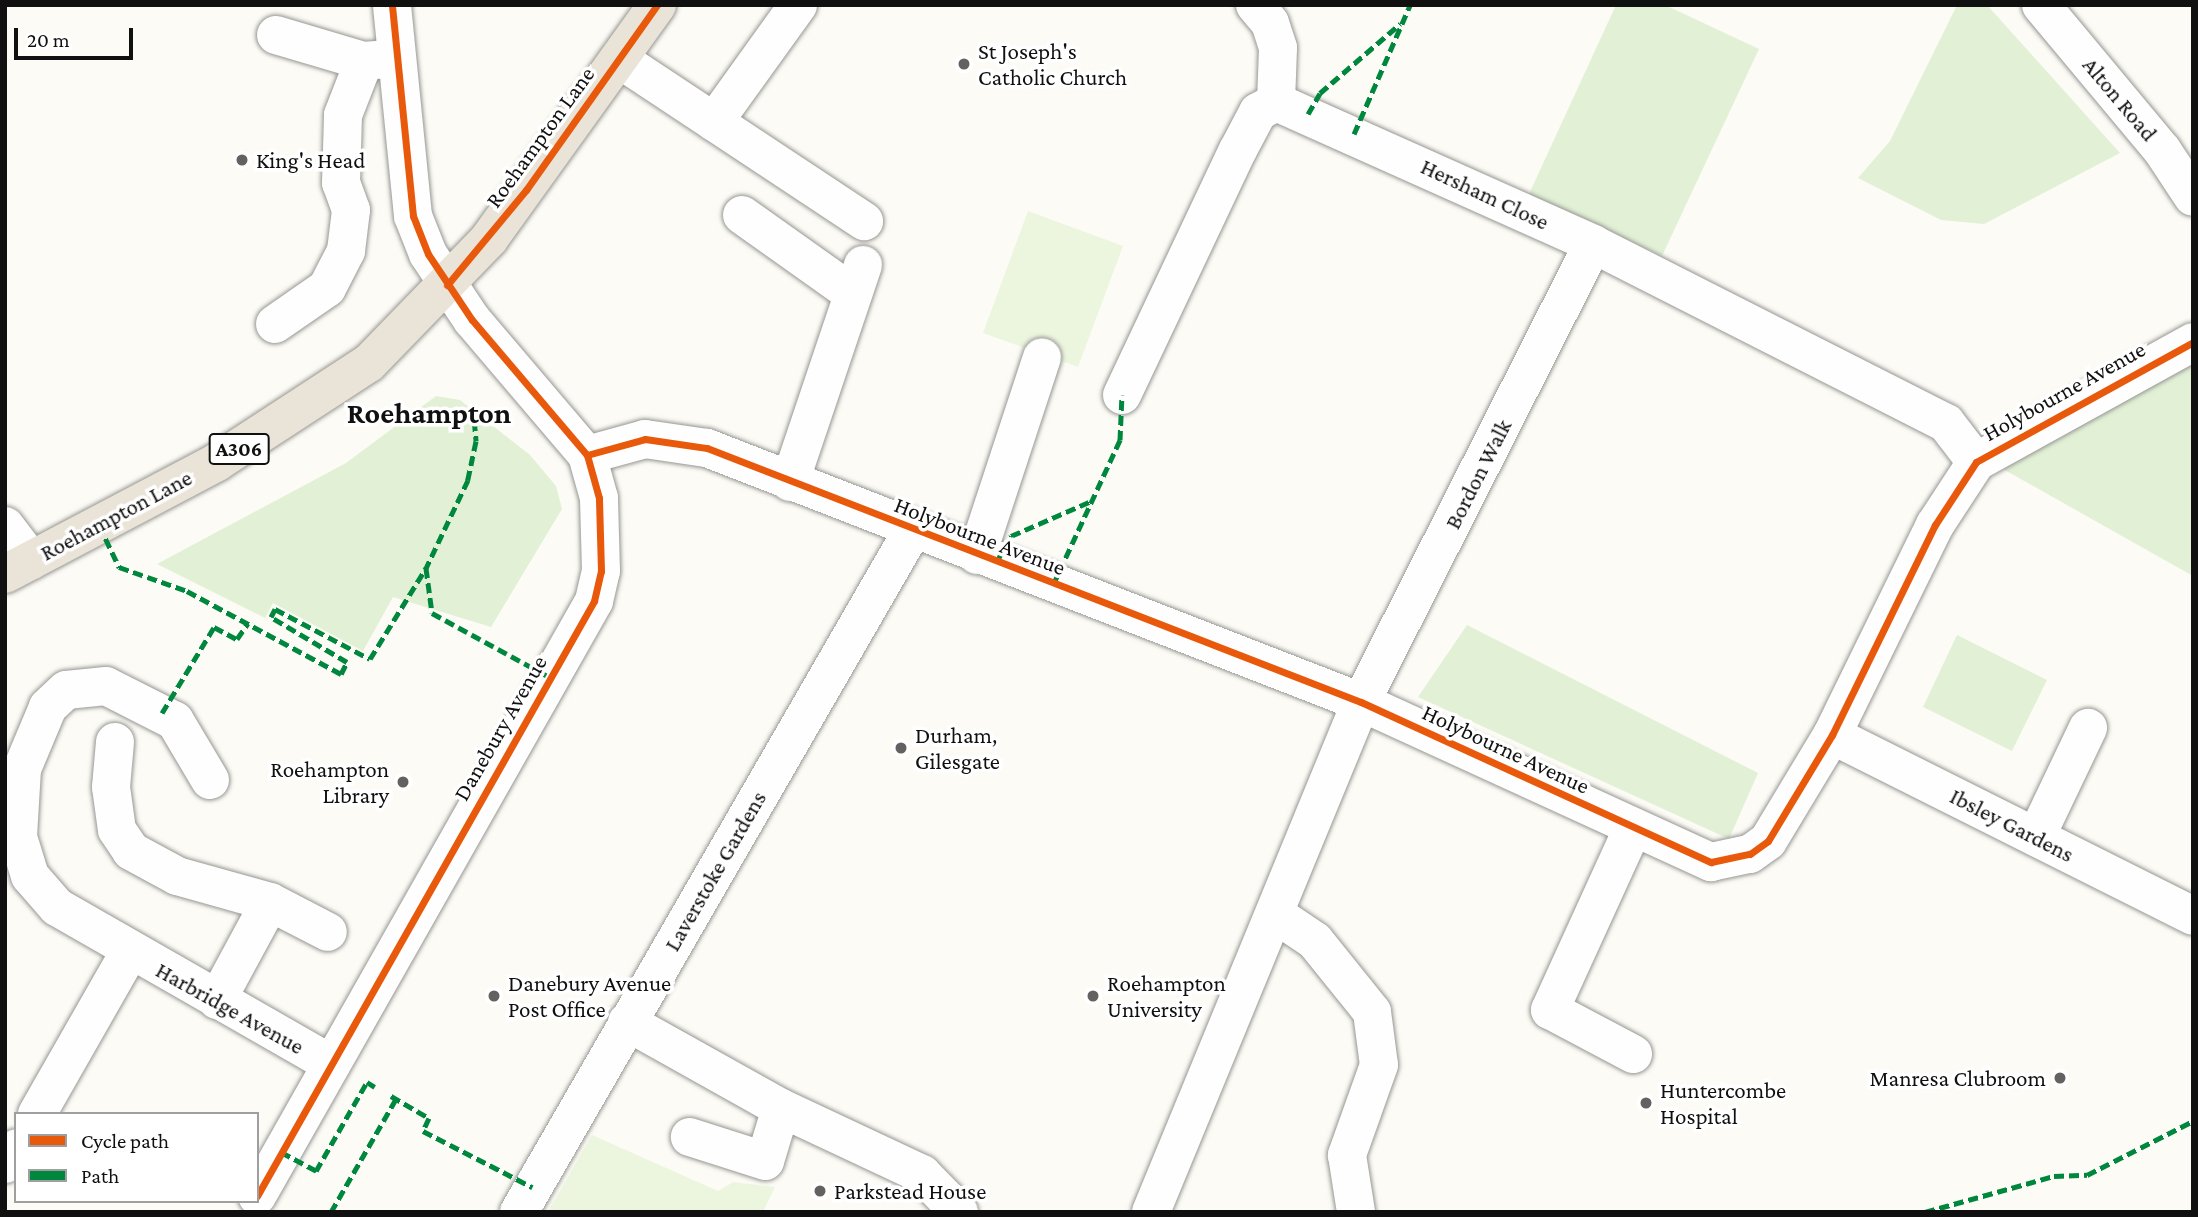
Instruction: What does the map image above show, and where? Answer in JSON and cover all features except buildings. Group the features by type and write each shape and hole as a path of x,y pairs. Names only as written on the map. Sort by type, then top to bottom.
{"highway":[{"name":"Roehampton Lane","path":"18,567 293,417 369,363 447,285 526,190 655,6"}],"street":[{"name":"Danebury Avenue","path":"259,1192 594,601 603,542 587,455 447,285 410,202 381,60 392,5"},
{"path":"713,122 798,5"},
{"path":"1122,395 1237,150 1258,112 1276,102 1278,48 1270,23 1255,5"},
{"name":"Alton Road","path":"2041,5 2148,132 2193,197"},
{"path":"275,324 327,288 346,251 351,210 341,183 343,115 381,60 276,35"},
{"path":"619,59 864,221"},
{"name":"Hersham Close","path":"1276,102 1593,244 1947,423 1976,462"},
{"path":"742,215 858,279 790,482"},
{"name":"Bordon Walk","path":"1151,1212 1361,702 1593,244"},
{"name":"Holybourne Avenue","path":"587,455 670,438 1361,702 1632,830 1711,862 1749,854 1769,841 1832,735 1935,525 1976,462 2193,342"},
{"path":"977,555 1042,357"},
{"path":"5,526 18,567"},
{"name":"Laverstoke Gardens","path":"519,1212 912,531"},
{"name":"Harbridge Avenue","path":"210,780 175,721 106,686 66,690 34,735 17,808 30,876 57,907 331,1065"},
{"path":"2036,837 2088,727"},
{"name":"Ibsley Gardens","path":"1832,735 2193,916"},
{"path":"115,742 111,787 117,830 131,851 177,876 270,902 328,932"},
{"path":"1632,830 1550,1010 1633,1054"},
{"path":"217,1000 270,902"},
{"path":"1275,914 1315,941 1371,1012 1379,1065 1347,1155 1356,1212"},
{"name":"Harbridge Avenue","path":"38,1112 130,951"},
{"path":"627,1022 781,1108 922,1174 959,1212"},
{"path":"690,1137 765,1161 781,1108"}],"green space":[{"path":"1616,5 1665,5 1759,49 1662,256 1529,194"},
{"path":"1957,5 1987,5 2120,153 1984,224 1941,220 1858,178 1890,141"},
{"path":"1028,211 1123,246 1078,367 983,333"},
{"path":"2193,361 2193,576 2003,469"},
{"path":"436,396 460,400 530,455 556,486 562,509 491,627 393,597 363,651 273,603 265,618 157,564 346,463"},
{"path":"1467,625 1758,773 1729,839 1418,697"},
{"path":"1957,635 2047,680 2012,751 1923,707"},
{"path":"592,1135 718,1191 733,1182 775,1187 763,1212 548,1212"}],"marked path":[{"path":"1354,134 1410,5"},
{"path":"1308,114 1320,93 1400,24"},
{"path":"1053,585 1120,440 1122,395"},
{"path":"473,406 476,441 468,480 426,568 432,613 551,678"},
{"path":"996,563 1011,536 1091,501"},
{"path":"99,525 119,567 187,591 341,674 347,662 271,617 275,609 370,659 426,568"},
{"path":"162,713 214,627 237,639 248,623"},
{"path":"281,1152 316,1171 367,1082 375,1087"},
{"path":"391,1096 429,1118 423,1131 532,1187"},
{"path":"331,1212 396,1099"},
{"path":"1925,1212 2054,1176 2087,1175 2193,1121"}],"cycle path":[{"path":"259,1192 594,601 601,571 599,498 587,455 472,320 428,254 413,216 392,5"},
{"path":"447,285 526,190 657,5"},
{"path":"587,455 645,439 707,448 1361,702 1711,862 1750,854 1768,841 1832,735 1935,525 1976,462 2193,342"}],"place":[{"name":"St Joseph's Catholic Church","path":"964,64"},
{"name":"King's Head","path":"242,160"},
{"name":"Durham, Gilesgate","path":"901,748"},
{"name":"Roehampton Library","path":"403,782"},
{"name":"Danebury Avenue Post Office","path":"494,996"},
{"name":"Roehampton University","path":"1093,996"},
{"name":"Manresa Clubroom","path":"2060,1078"},
{"name":"Huntercombe Hospital","path":"1646,1103"},
{"name":"Parkstead House","path":"820,1191"}],"district":[{"name":"Roehampton","path":"429,413"}]}
